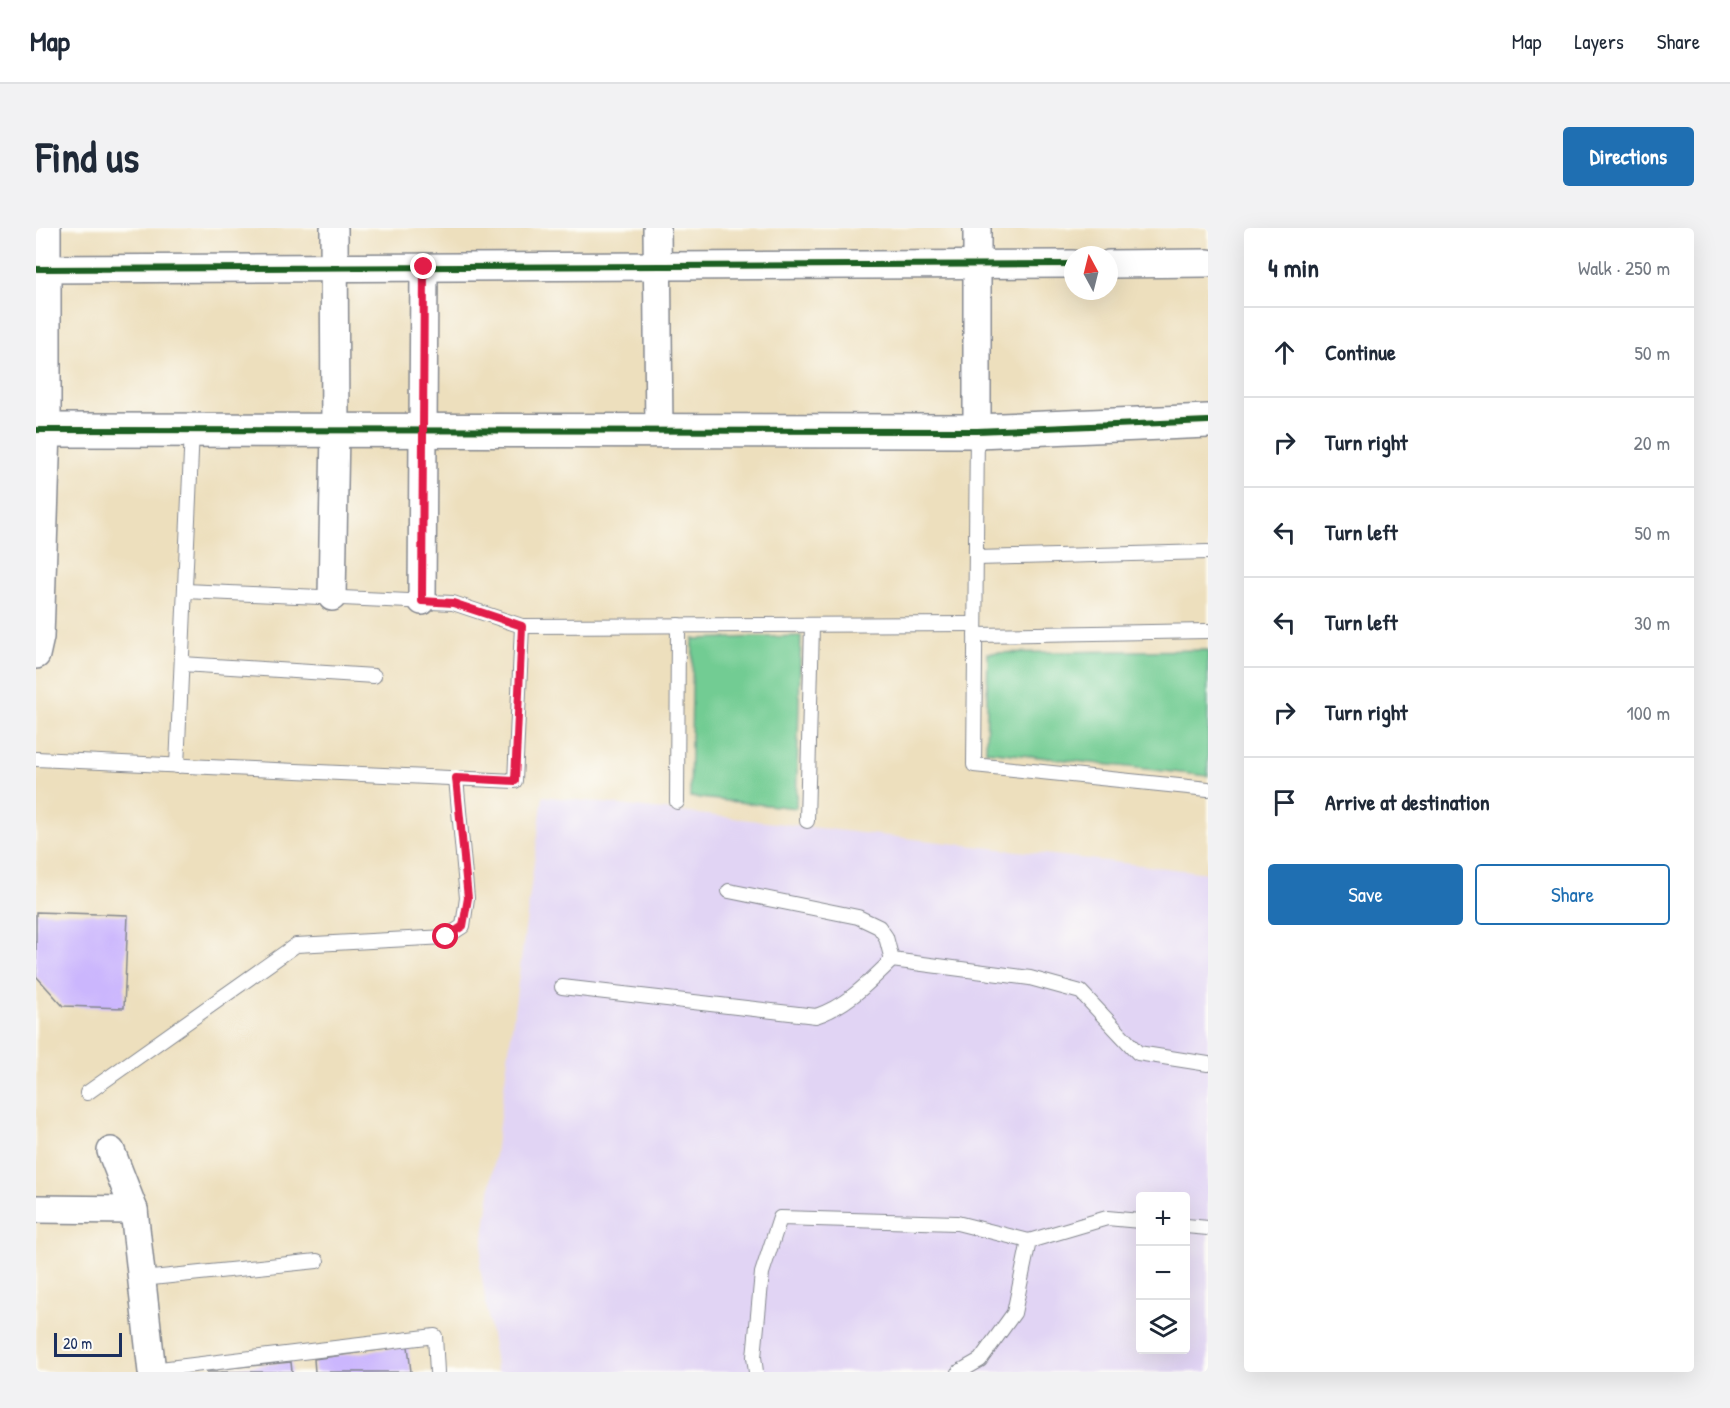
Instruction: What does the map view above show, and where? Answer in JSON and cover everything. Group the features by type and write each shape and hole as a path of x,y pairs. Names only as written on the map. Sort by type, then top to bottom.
{"street":[{"path":"36,655 40,637 42,269 47,228"},
{"path":"332,597 335,430 334,228"},
{"path":"657,228 659,431"},
{"path":"977,228 977,431"},
{"path":"1118,264 1208,263"},
{"path":"42,269 1064,264"},
{"path":"422,601 424,267"},
{"path":"41,430 977,431 1208,421"},
{"path":"111,1151 134,1210 152,1371"},
{"path":"36,1209 134,1210"}],"lane":[{"path":"177,766 192,430"},
{"path":"977,431 974,765 1208,789"},
{"path":"976,558 1208,552"},
{"path":"185,591 453,603 522,626 812,625 1208,631"},
{"path":"677,802 678,625"},
{"path":"807,821 812,625"},
{"path":"36,759 515,781 522,626"},
{"path":"182,664 374,676"},
{"path":"87,1093 296,945 446,937 463,926 468,898 456,778"},
{"path":"729,891 858,917 879,927 886,937 892,960"},
{"path":"562,987 816,1016 834,1010 848,1000 892,960 1030,978 1081,992 1138,1053 1208,1064"},
{"path":"756,1372 754,1357 762,1272 780,1218 957,1223 1029,1241 1107,1218 1136,1221"},
{"path":"1190,1226 1208,1228"},
{"path":"959,1372 980,1360 1014,1313 1029,1241"},
{"path":"142,1279 317,1261"},
{"path":"152,1371 435,1336 437,1372"}],"shaded area":[{"path":"543,796 1208,873 1208,1372 497,1372 480,1266"}],"green space":[{"path":"801,636 796,808 690,797 693,639"},
{"path":"1208,650 1208,776 986,751 988,653"}],"building":[{"path":"36,912 128,915 124,1008 63,1006 36,976"},
{"path":"408,1346 411,1372 315,1372 314,1359"},
{"path":"291,1362 292,1372 206,1372 206,1370"}],"cycle path":[{"path":"36,269 1064,264"},
{"path":"36,430 977,431 1208,421"}],"route":[{"path":"424,267 422,601 453,603 522,626 515,781 456,778 468,898 463,926 446,937"}]}
